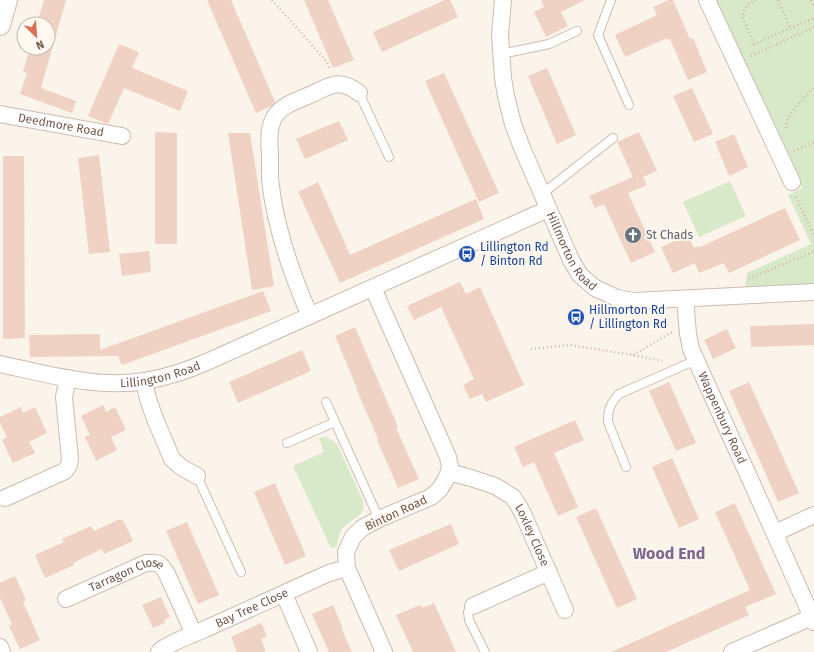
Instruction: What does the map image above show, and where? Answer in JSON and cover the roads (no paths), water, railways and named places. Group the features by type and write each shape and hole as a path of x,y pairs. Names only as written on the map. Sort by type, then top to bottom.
{"street":[{"path":"0,25 7,0"},
{"name":"Hillmorton Road","path":"504,0 500,35 501,54 506,96 513,124 548,209 571,260 580,274 595,288 617,298 634,301 814,292"},
{"path":"707,0 792,182"},
{"path":"310,316 289,264 281,239 274,205 270,178 269,136 271,124 276,115 282,109 331,86 339,84 347,86 359,93"},
{"name":"Deedmore Road","path":"0,114 122,136"},
{"name":"Lillington Road","path":"0,364 68,378 109,383 144,381 192,369 548,209"},
{"path":"373,288 448,457 450,466 449,472"},
{"name":"Wappenbury Road","path":"685,299 691,349 813,619"},
{"path":"5,498 65,471 70,459 64,397 68,378"},
{"path":"144,381 155,419 172,459 181,467 197,476"},
{"name":"Binton Road","path":"384,652 346,568 346,552 353,537 362,528 431,497 440,489 449,472"},
{"name":"Loxley Close","path":"449,472 495,486 513,497 520,508 565,610"},
{"path":"775,533 814,515"},
{"name":"Tarragon Close","path":"66,599 146,563 156,562 161,565 167,574 194,634"},
{"name":"Bay Tree Close","path":"159,652 165,647 329,574 346,568"},
{"name":"Loxley Close","path":"473,606 549,572"},
{"path":"284,594 309,652"},
{"path":"732,652 813,619"},
{"path":"0,647 2,652"}],"lane":[{"path":"610,0 598,35 629,105"},
{"path":"501,54 549,44 577,30"},
{"path":"359,93 389,157"},
{"path":"542,194 613,138"},
{"path":"626,467 608,422 611,403 619,394 696,360"},
{"path":"326,402 380,519"},
{"path":"287,443 335,422"},
{"path":"197,476 241,572"},
{"path":"473,606 468,612 469,620 485,652"}],"place":[{"name":"St Chads","path":"633,235"},
{"name":"Lillington Rd / Binton Rd","path":"467,254"},
{"name":"Hillmorton Rd / Lillington Rd","path":"576,317"}],"district":[{"name":"Wood End","path":"669,553"}]}
